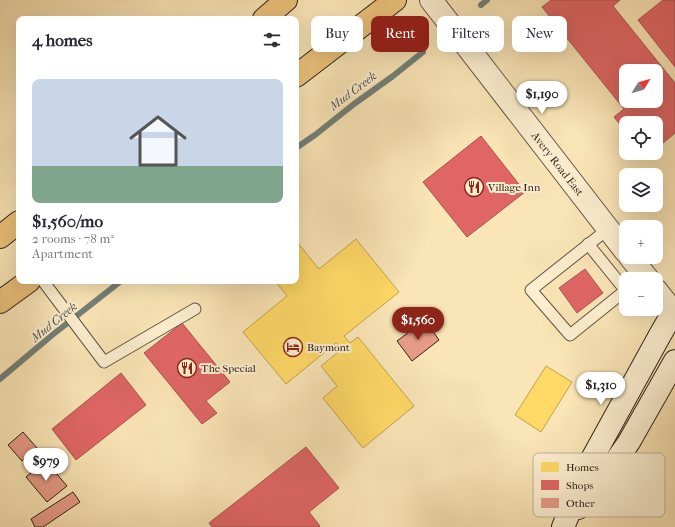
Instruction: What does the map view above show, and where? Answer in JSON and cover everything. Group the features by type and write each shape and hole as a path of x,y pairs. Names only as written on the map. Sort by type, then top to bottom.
{"main road":[{"path":"267,16 286,0"},
{"path":"299,74 395,0"},
{"name":"Avery Road East","path":"431,0 619,243"},
{"path":"0,237 16,224"},
{"path":"0,302 25,284"},
{"path":"595,453 674,312 663,299"},
{"path":"621,453 675,361"},
{"path":"564,525 571,517"}],"lane":[{"path":"608,229 531,290 570,335 619,296"},
{"path":"588,244 619,282"},
{"path":"45,284 104,362 195,309"}],"building: Homes":[{"name":"Baymont","path":"356,239 399,292 344,336 350,343 358,337 414,406 363,448 323,398 337,386 321,366 341,350 336,343 286,384 243,332 287,296 277,284 299,284 299,245 319,269"},
{"path":"546,366 572,382 541,432 515,415"}],"building: Shops":[{"path":"551,0 620,0 613,6 660,64 619,64 619,103 567,38 567,16 549,16 542,7"},
{"path":"663,0 675,0 675,67 638,20"},
{"path":"663,68 675,83 675,133 663,143 663,116 619,116 619,123 614,117 624,109 623,108 663,108"},
{"name":"Village Inn","path":"481,136 525,192 467,237 423,182"},
{"path":"585,269 603,293 577,313 559,288"},
{"name":"The Special","path":"182,323 230,382 206,401 217,413 202,424 144,353"},
{"path":"121,373 146,405 76,460 52,429"},
{"path":"306,447 339,488 309,512 320,526 319,527 212,527 209,523"}],"building: Other":[{"path":"425,320 439,340 412,361 397,341"},
{"path":"23,432 37,448 22,461 8,445"},
{"path":"46,461 67,486 47,502 26,477"},
{"path":"73,492 80,502 43,527 35,527 31,519"}],"waterway":[{"name":"Mud Creek","path":"481,5 487,0"},
{"name":"Mud Creek","path":"299,146 423,52"},
{"name":"Mud Creek","path":"0,379 51,336 117,284"}],"place":[{"name":"Village Inn","path":"474,187"},
{"name":"Baymont","path":"293,347"},
{"name":"The Special","path":"187,368"}]}
